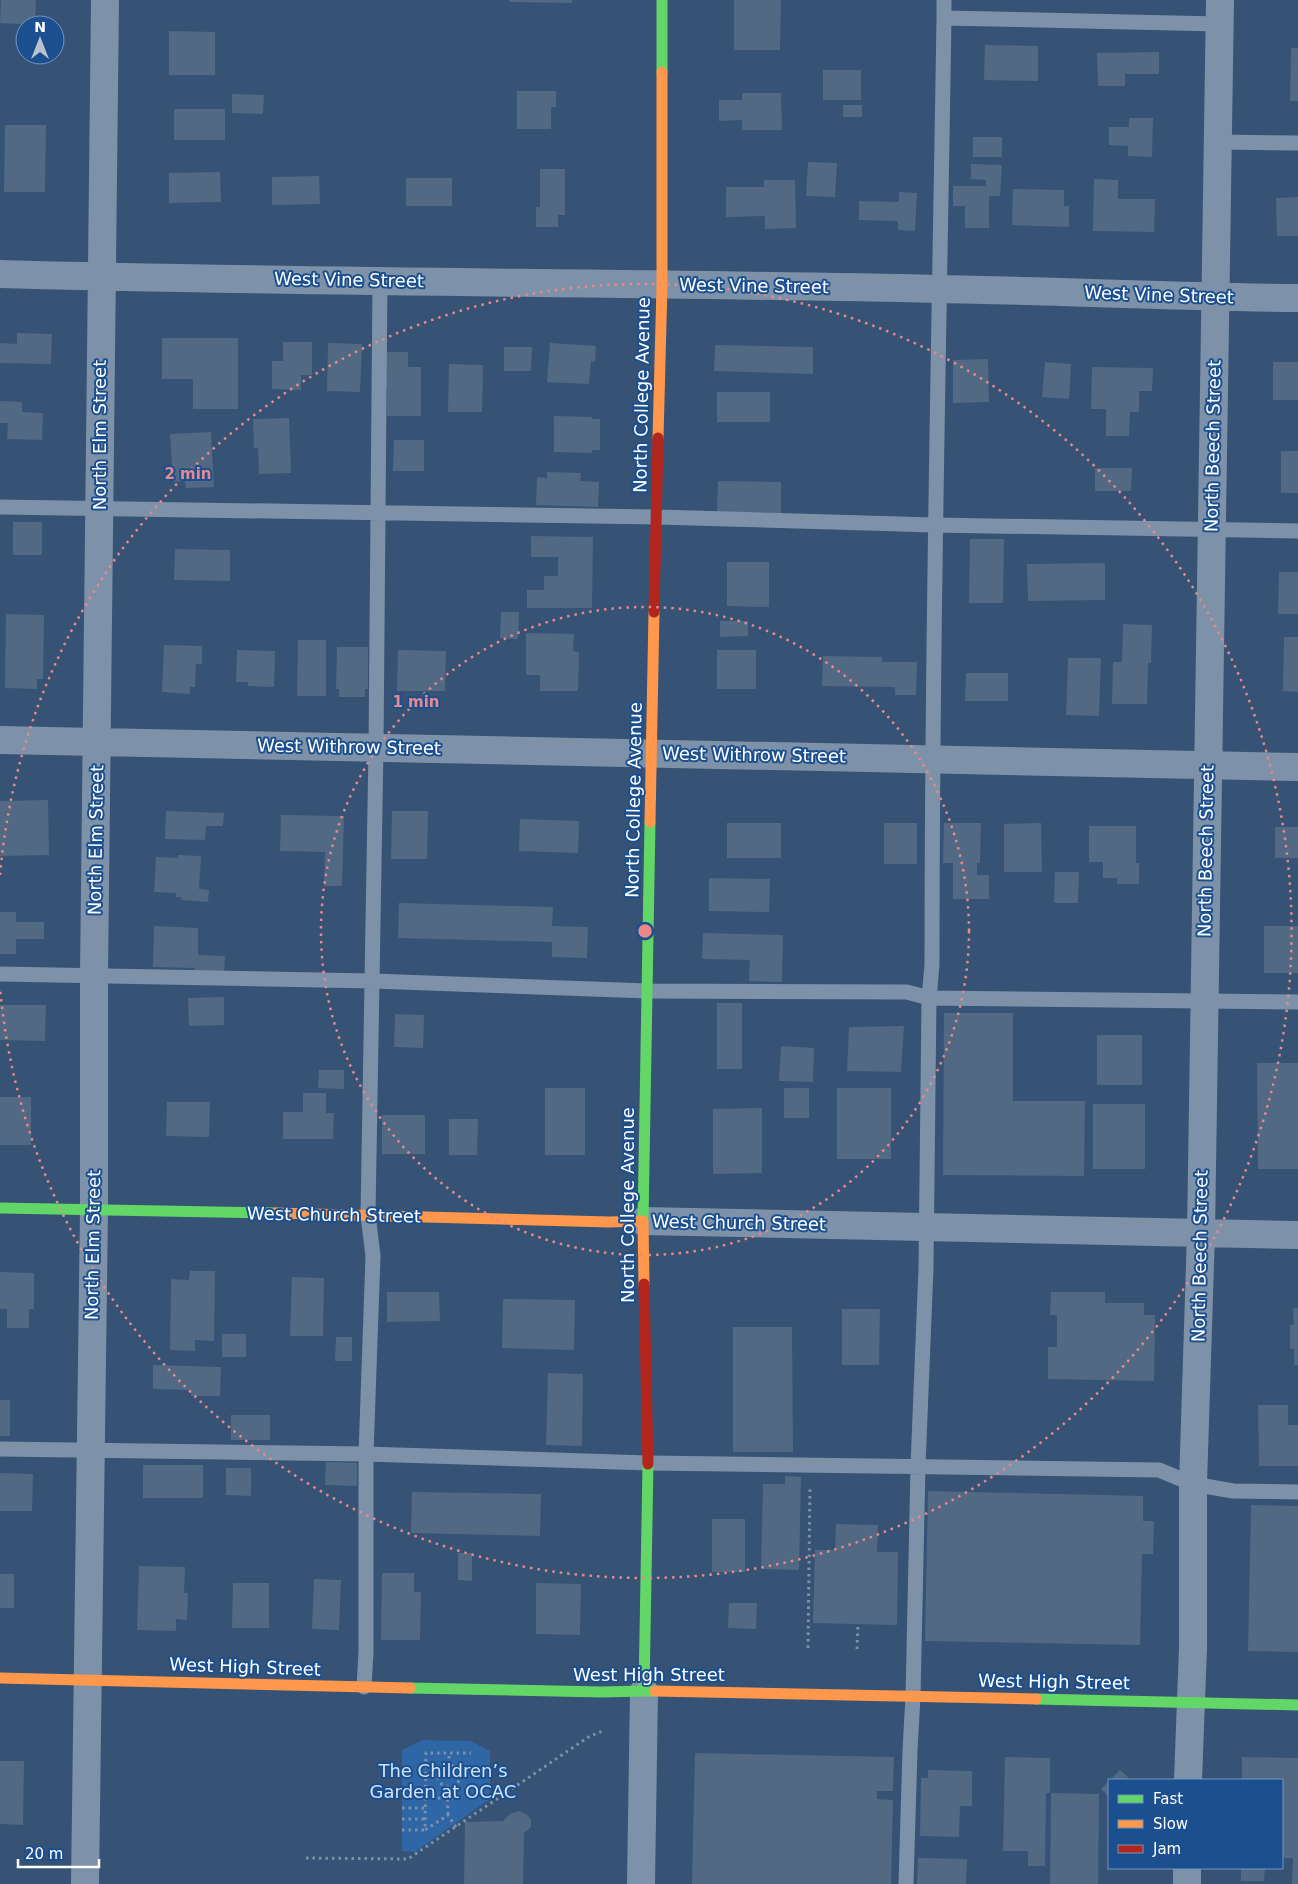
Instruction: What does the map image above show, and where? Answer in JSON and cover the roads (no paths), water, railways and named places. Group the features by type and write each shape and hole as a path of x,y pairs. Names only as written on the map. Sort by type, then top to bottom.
{"main road":[{"name":"North College Avenue","path":"644,1691 648,1463 644,1221 651,753 662,285 662,0"},
{"name":"West Church Street","path":"0,1208 609,1222 644,1221"},
{"name":"West High Street","path":"0,1678 1298,1705"}],"street":[{"name":"North Elm Street","path":"85,1884 92,1450 94,976 105,0"},
{"name":"North Beech Street","path":"1188,1779 1193,1648 1193,1484 1201,1234 1220,12"},
{"name":"West Vine Street","path":"0,274 940,289 1216,298 1298,298"},
{"name":"West Withrow Street","path":"0,740 1298,767"},
{"name":"West Church Street","path":"644,1221 1298,1235"},
{"path":"641,1884 644,1691"},
{"path":"1186,1884 1187,1869"}],"lane":[{"path":"906,1884 927,1228 929,998 932,965 934,525 940,289 944,0"},
{"path":"944,18 1220,12"},
{"path":"1218,142 1298,143"},
{"path":"364,1687 366,1652 366,1454 373,1256 368,1215 376,748 380,281"},
{"path":"0,507 657,517 934,525 1298,531"},
{"path":"0,974 372,981 648,990 907,992 929,998 1298,1002"},
{"path":"0,1449 366,1454 648,1463 1159,1470 1193,1484 1233,1491 1298,1492"}],"park label":[{"name":"The Children’s Garden at OCAC","path":"443,1781"}]}
